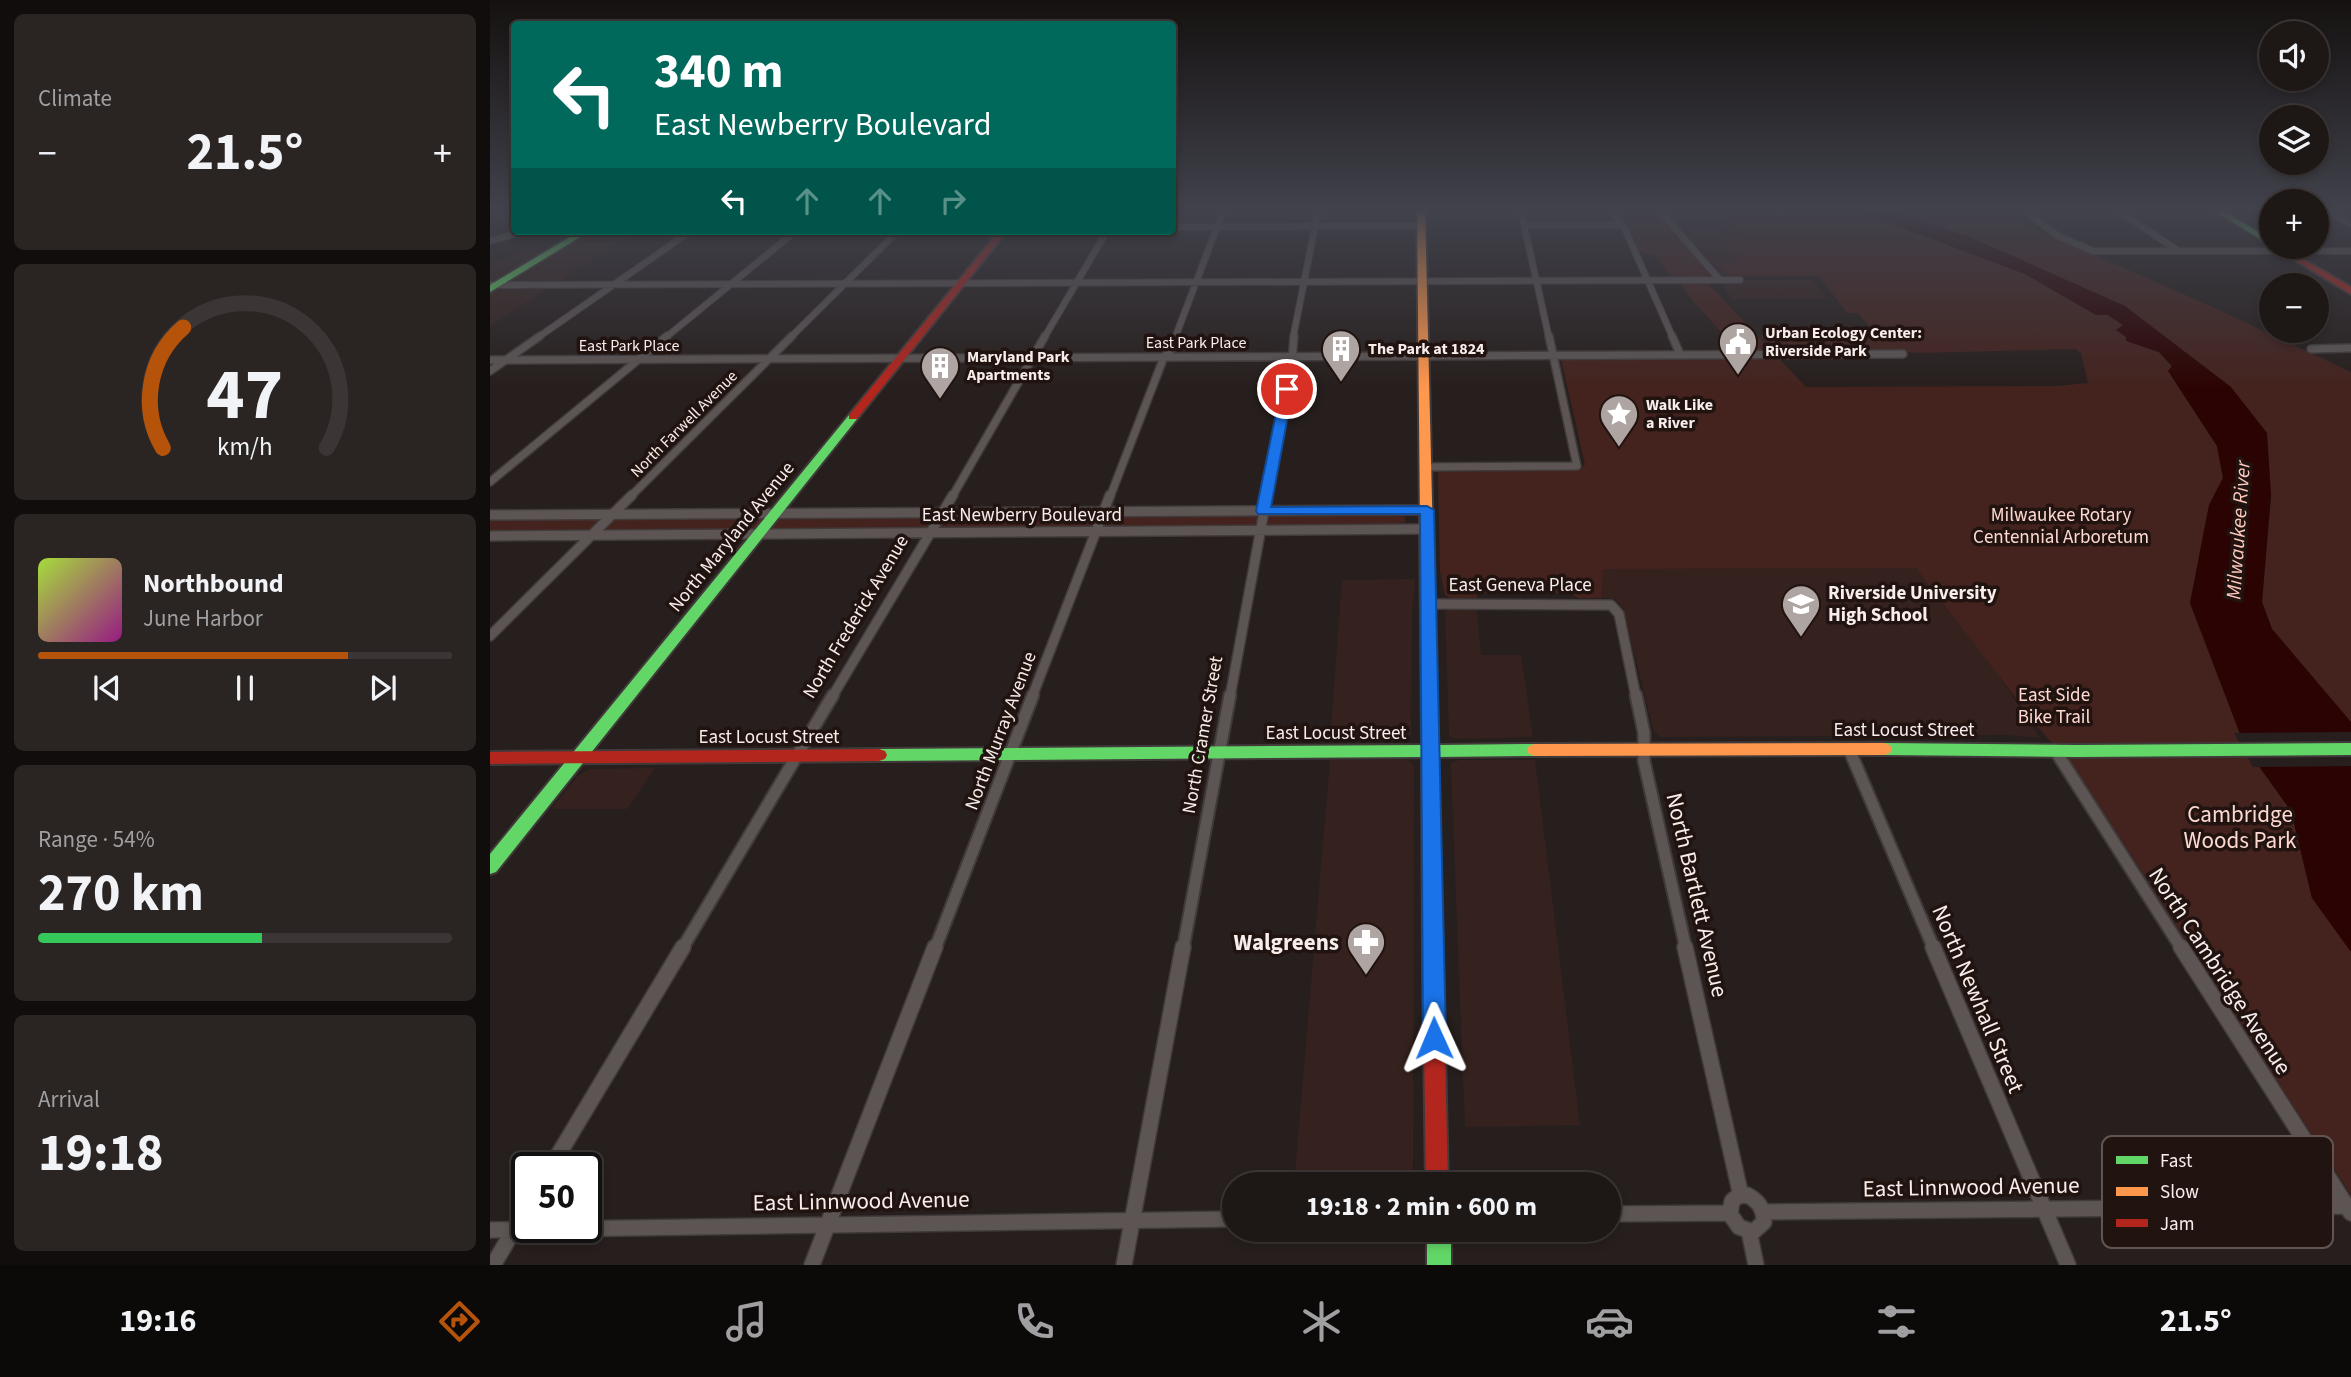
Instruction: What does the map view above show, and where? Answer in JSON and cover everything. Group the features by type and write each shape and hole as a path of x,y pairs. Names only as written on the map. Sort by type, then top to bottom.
{"main road":[{"path":"492,286 519,270"},
{"name":"North Maryland Avenue","path":"490,867 972,270"},
{"path":"1422,270 1437,1172"},
{"path":"2317,270 2351,291"},
{"path":"2323,270 2351,285"},
{"name":"East Locust Street","path":"490,758 1431,751 2351,749"},
{"path":"1439,1242 1439,1265"}],"street":[{"path":"490,371 635,270"},
{"path":"490,482 749,270"},
{"name":"North Farwell Avenue","path":"490,636 859,270"},
{"name":"North Frederick Avenue","path":"560,1152 943,513 1084,270"},
{"name":"North Murray Avenue","path":"812,1265 1164,357 1170,351 1201,270"},
{"name":"North Cramer Street","path":"1124,1265 1307,270"},
{"path":"1426,467 1577,466 1533,270"},
{"path":"1644,270 1680,354"},
{"path":"1711,270 1720,280"},
{"path":"492,286 1740,280"},
{"path":"2311,349 2351,348"},
{"name":"East Park Place","path":"490,360 1903,354"},
{"name":"East Newberry Boulevard","path":"490,515 1427,510"},
{"name":"East Newberry Boulevard","path":"490,536 1427,529"},
{"name":"East Geneva Place","path":"1429,604 1594,602 1611,605"},
{"name":"North Bartlett Avenue","path":"1611,605 1619,614 1644,733 1644,750 1741,1196"},
{"name":"North Newhall Street","path":"1849,749 2068,1265"},
{"name":"North Cambridge Avenue","path":"2055,750 2302,1136"},
{"name":"North Cambridge Avenue","path":"2333,1185 2349,1210"},
{"path":"1741,1196 1752,1198 1763,1212 1761,1226 1749,1231 1739,1227 1730,1213 1732,1201 1741,1196"},
{"name":"East Linnwood Avenue","path":"1763,1212 2102,1209"},
{"path":"1621,1214 1730,1213"},
{"name":"East Linnwood Avenue","path":"602,1227 1222,1219"},
{"name":"East Linnwood Avenue","path":"490,1230 511,1228"},
{"path":"1749,1231 1756,1265"},
{"path":"493,1265 511,1235"}],"shaded area":[{"path":"490,270 511,270 490,282"},
{"path":"530,270 576,270 558,282 512,281"},
{"path":"1716,270 1900,270 1910,275 1721,276"},
{"path":"1720,280 1813,280 1827,299 1731,299"},
{"path":"549,288 490,326 490,294 502,289"},
{"name":"Riverside University High School","path":"1916,568 1990,663 2040,738 2007,735 1660,737 1654,732 1623,608 1615,599 1601,598 1602,569"},
{"path":"1415,579 1411,734 1405,739 1330,740 1342,580"},
{"path":"1476,607 1481,655 1521,655 1533,737 1455,739 1449,736 1445,610"},
{"path":"1401,759 1411,762 1414,767 1413,1172 1295,1172 1330,760"},
{"path":"1459,760 1535,760 1580,1125 1465,1127 1451,767 1451,763"},
{"path":"655,768 627,809 551,809 578,776 589,769"}],"green space":[{"path":"1666,270 1707,270 1711,275 1702,277 1806,387 2057,386 2088,383 2081,353 2075,349 1920,353 1776,351 1759,335 1875,334 1858,313 1847,313 1819,276 1730,275 1725,270 2014,270 2096,315 2107,315 2123,325 2135,344 2159,352 2172,367 2180,389 2217,446 2223,478 2209,505 2190,603 2245,747 2291,811 2312,898 2351,952 2351,1195 2333,1167 2333,1136 2313,1136 2075,768 2041,731 1916,568 1603,569 1601,598 1578,598 1570,593 1476,593 1477,598 1451,598 1445,595 1440,571 1438,472 1577,470 1585,465 1561,359 1745,358 1692,300 1676,276"},
{"path":"2044,270 2129,270 2259,329 2259,343 2289,343 2351,372 2351,722 2272,629 2262,602 2271,499 2267,433 2125,306"},
{"path":"1372,513 1405,517 1405,522 1384,526 490,532 490,518"}],"water":[{"name":"Milwaukee River","path":"2014,270 2044,270 2125,306 2231,387 2267,433 2271,495 2262,602 2272,629 2351,722 2351,952 2312,898 2291,811 2245,747 2190,603 2209,505 2223,478 2217,446 2168,371 2172,366 2159,352 2126,341 2126,337 2116,330 2123,325 2108,315 2096,315"}],"pier":[{"path":"2351,732 2351,766 2253,767 2234,733"}],"traffic: fast":[{"path":"490,289 521,270"},
{"path":"490,867 853,417"},
{"path":"1428,624 1433,969"},
{"path":"1884,749 2351,749"},
{"path":"879,755 1535,750"},
{"path":"1439,1242 1439,1265"}],"traffic: slow":[{"path":"1422,270 1428,624"},
{"path":"1535,750 1884,749"}],"traffic: jam":[{"path":"853,417 972,270"},
{"path":"2316,270 2351,291"},
{"path":"490,758 879,755"},
{"path":"1433,969 1437,1172"}],"place":[{"name":"Urban Ecology Center: Riverside Park","path":"1738,376"},
{"name":"The Park at 1824","path":"1341,383"},
{"name":"Maryland Park Apartments","path":"940,400"},
{"name":"Walk Like a River","path":"1619,448"},
{"name":"Riverside University High School","path":"1801,638"},
{"name":"Walgreens","path":"1366,976"}],"route":[{"path":"1287,389 1263,511 1427,510 1434,1038"}],"park label":[{"name":"Milwaukee Rotary Centennial Arboretum","path":"2061,526"},
{"name":"East Side Bike Trail","path":"2054,706"},
{"name":"Cambridge Woods Park","path":"2240,827"}]}
